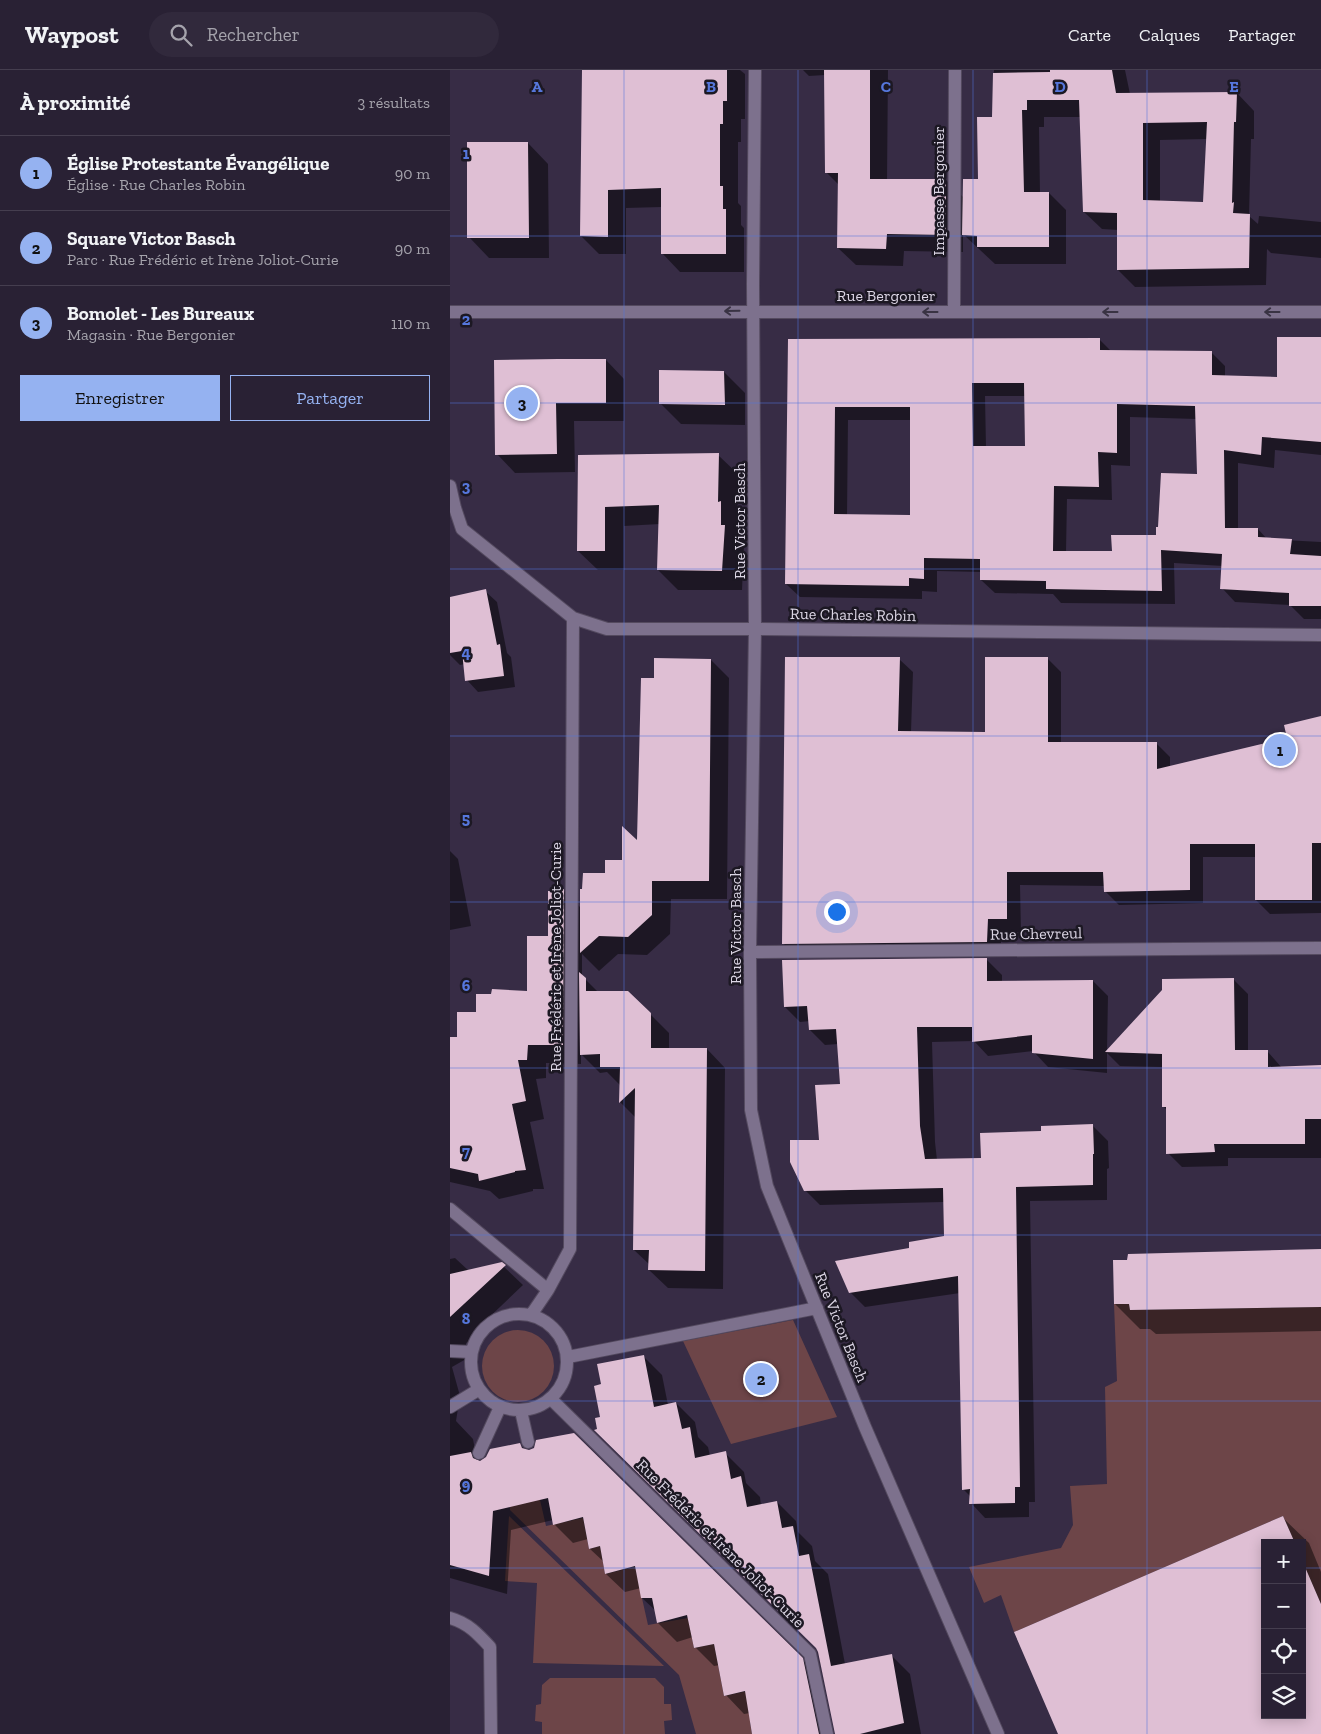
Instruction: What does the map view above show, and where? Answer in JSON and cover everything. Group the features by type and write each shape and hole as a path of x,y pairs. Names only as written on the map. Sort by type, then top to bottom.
{"street":[{"name":"Rue Victor Basch","path":"755,70 753,311 755,629 750,952 751,1110 767,1186 865,1427 998,1734"},
{"name":"Impasse Bergonier","path":"954,312 955,70"},
{"name":"Rue Bergonier","path":"450,312 1321,312"},
{"name":"Rue Charles Robin","path":"450,486 452,509 462,529 572,618 607,629 1321,635"},
{"name":"Rue Frédéric et Irène Joliot-Curie","path":"531,1315 548,1290 570,1249 572,618"},
{"name":"Rue Chevreul","path":"750,952 1321,948"},
{"path":"450,1209 548,1290"},
{"path":"568,1357 816,1308"},
{"path":"512,1314 531,1315 549,1324 562,1338 568,1357 565,1380 552,1399 537,1408 521,1411 500,1407 488,1400 478,1390 471,1372 471,1352 478,1335 493,1321 512,1314"},
{"path":"450,1351 471,1352"},
{"path":"450,1407 478,1390"},
{"name":"Rue Frédéric et Irène Joliot-Curie","path":"552,1399 810,1654 827,1734"},
{"path":"479,1452 500,1407"},
{"path":"521,1411 528,1442"},
{"path":"450,1618 460,1621 476,1632 490,1647 491,1734"}],"shaded area":[{"path":"1114,1304 1129,1304 1130,1310 1321,1307 1321,1604 1306,1569 1306,1539 1293,1539 1283,1516 1014,1632 1001,1595 984,1603 969,1567 1061,1548 1073,1525 1070,1486 1107,1484 1105,1387 1117,1381"},
{"path":"793,1320 837,1417 731,1444 683,1341"},
{"path":"511,1330 525,1330 544,1340 554,1359 554,1373 544,1392 525,1402 511,1402 492,1392 482,1373 482,1359 492,1340"},
{"path":"510,1480 540,1500 546,1526 583,1518 589,1549 600,1546 605,1574 635,1567 648,1625 688,1618 694,1648 714,1644 724,1696 752,1690 750,1723 752,1734 696,1734 679,1675 510,1510"},
{"path":"509,1516 664,1666 533,1663 537,1583 505,1581"},
{"path":"550,1678 655,1678 664,1687 664,1704 671,1704 672,1720 664,1721 665,1734 542,1734 542,1722 535,1721 536,1705 541,1704 542,1685"}],"building":[{"path":"582,70 727,70 727,101 723,101 723,124 720,124 720,186 723,186 723,209 726,209 726,254 661,254 661,188 608,190 608,237 580,236"},
{"path":"824,70 870,70 870,179 946,179 946,235 887,234 886,249 837,248 838,173 825,173"},
{"path":"1050,70 1112,70 1116,93 1237,92 1236,122 1234,122 1232,203 1234,202 1233,213 1250,214 1249,268 1117,270 1117,213 1083,212 1079,100 1027,100 1027,110 1022,110 1024,192 1049,192 1049,247 977,247 977,236 962,235 963,179 978,179 977,117 992,117 993,73 1050,72","holes":["1207,122 1203,202 1143,200 1143,123"]},
{"path":"467,142 528,142 529,238 467,238"},
{"path":"1277,337 1321,337 1321,442 1262,437 1261,455 1224,450 1225,528 1258,528 1258,537 1292,539 1290,554 1321,556 1321,606 1289,606 1289,593 1220,589 1222,554 1161,550 1162,591 1046,589 1046,581 980,580 980,559 924,558 924,579 909,578 909,586 785,584 788,339 1100,338 1100,350 1212,351 1212,375 1277,377","holes":["972,383 1024,383 1025,446 973,446","1117,404 1195,406 1197,474 1161,473 1156,535 1111,535 1112,551 1053,551 1054,486 1099,487 1098,452 1117,453","835,407 910,407 910,515 834,514"]},
{"path":"606,359 606,403 556,403 557,454 495,455 494,360"},
{"path":"659,370 724,371 725,405 659,404"},
{"path":"719,453 718,502 721,501 721,525 725,525 722,571 657,570 659,505 605,507 605,551 577,551 578,455"},
{"path":"486,589 497,645 500,644 504,676 465,681 462,651 450,653 450,597"},
{"path":"785,657 900,657 898,731 985,732 985,657 1048,657 1048,742 1157,742 1157,769 1287,738 1284,725 1321,716 1321,843 1312,843 1312,900 1255,900 1255,844 1190,844 1190,890 1104,892 1103,872 1007,872 1007,919 988,919 987,942 782,944"},
{"path":"654,658 711,659 709,881 652,881 652,915 628,937 599,936 580,953 580,889 582,889 583,873 605,873 605,860 622,860 622,826 637,840 641,678 654,678"},
{"path":"564,889 563,1045 528,1045 527,1060 518,1060 526,1101 512,1104 526,1170 515,1171 479,1181 478,1174 450,1168 450,1037 457,1037 457,1012 476,1012 476,994 491,994 492,989 527,991 527,936 548,936 548,891 561,891"},
{"path":"987,958 987,981 1093,980 1093,1059 1032,1053 1032,1035 972,1042 972,1027 917,1027 920,1126 925,1159 981,1158 980,1133 1041,1131 1041,1126 1093,1124 1093,1185 1016,1187 1020,1487 1015,1487 1015,1503 969,1504 970,1489 962,1490 958,1276 849,1293 835,1261 909,1248 909,1242 944,1236 943,1188 804,1191 790,1162 790,1140 819,1140 815,1085 840,1084 836,1029 809,1030 807,1006 784,1007 782,960"},
{"path":"579,972 586,978 586,991 628,991 651,1013 651,1048 707,1048 705,1271 648,1270 649,1250 633,1250 635,1088 619,1103 620,1067 600,1067 600,1054 580,1055"},
{"path":"1234,978 1235,1050 1268,1050 1268,1067 1321,1065 1321,1119 1305,1119 1305,1144 1214,1144 1215,1152 1166,1154 1166,1107 1162,1107 1162,1054 1105,1052 1162,990 1162,979"},
{"path":"1321,1249 1321,1307 1130,1310 1129,1304 1114,1304 1113,1260 1127,1260 1128,1254"},
{"path":"502,1262 506,1265 450,1317 450,1274"},
{"path":"644,1355 654,1407 676,1402 682,1429 690,1427 695,1458 726,1451 731,1479 741,1476 747,1507 777,1501 782,1528 793,1526 799,1556 809,1554 831,1666 892,1654 904,1723 860,1734 835,1734 816,1648 594,1430 597,1429 595,1418 600,1417 594,1386 601,1384 597,1364"},
{"path":"574,1433 803,1658 819,1734 752,1734 745,1691 724,1696 714,1644 694,1648 687,1615 657,1623 652,1598 641,1598 635,1566 605,1574 600,1546 589,1549 583,1517 553,1525 548,1498 493,1511 489,1576 450,1565 450,1456 471,1452 473,1458 480,1461 486,1457 490,1449 520,1443 522,1448 529,1450 534,1448 536,1440"},
{"path":"1283,1516 1293,1539 1261,1539 1261,1719 1306,1719 1306,1569 1321,1604 1321,1734 1058,1734 1014,1632"}],"place":[{"name":"Bomolet - Les Bureaux","path":"522,403"},
{"name":"Église Protestante Évangélique","path":"1280,750"},
{"name":"Square Victor Basch","path":"761,1379"}]}
